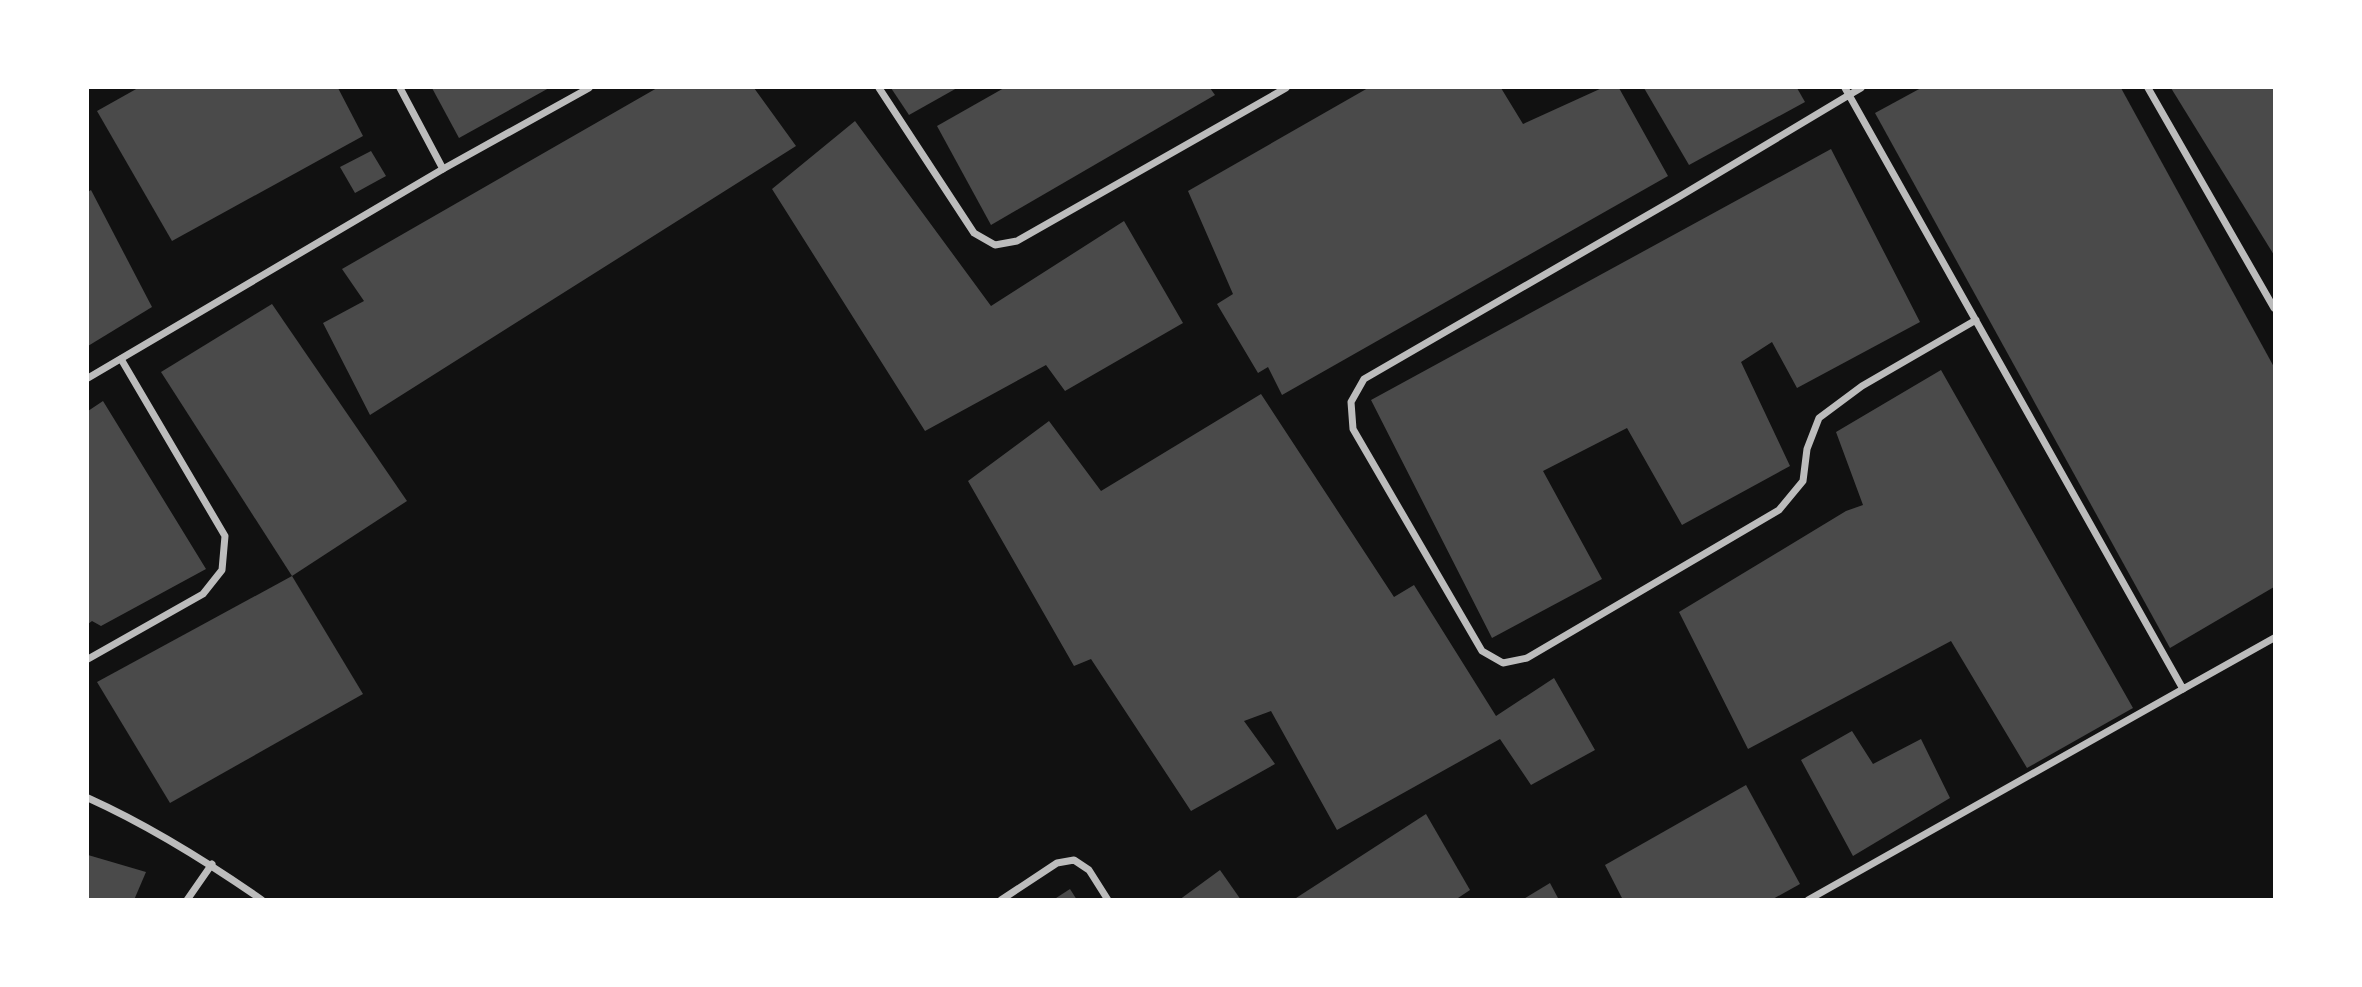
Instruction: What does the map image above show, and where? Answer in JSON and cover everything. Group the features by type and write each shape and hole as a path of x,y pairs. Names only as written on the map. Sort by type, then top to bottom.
{"street":[{"path":"400,88 443,169"},
{"path":"88,378 443,169 589,88"},
{"path":"878,88 974,233 995,245 1017,241 1286,88"},
{"path":"1861,88 1847,91 1665,205 1364,379 1351,402 1353,429 1482,651 1503,663 1527,658 1779,510 1803,481 1807,449 1819,418 1862,386 1976,320"},
{"path":"2148,88 2273,303"},
{"path":"1847,91 2183,689"},
{"path":"88,659 203,594 222,570 225,536 121,359"},
{"path":"1808,900 2274,638"},
{"path":"88,798 135,819 212,864 262,900"},
{"path":"1001,900 1057,863 1074,860 1089,870 1108,900"},
{"path":"187,900 212,864"}],"building":[{"path":"138,88 338,88 363,136 172,241 97,111"},
{"path":"432,88 549,88 459,138"},
{"path":"657,88 754,88 796,146 370,415 323,323 364,301 342,269"},
{"path":"891,88 957,88 909,115"},
{"path":"1004,88 1210,88 1215,95 991,225 937,126"},
{"path":"1368,88 1501,88 1523,124 1602,88 1619,88 1668,176 1282,395 1268,367 1258,373 1217,304 1233,294 1188,191"},
{"path":"1644,88 1797,88 1805,102 1689,165"},
{"path":"1921,88 2121,88 2274,367 2274,587 2170,648 1875,113"},
{"path":"2171,88 2274,88 2274,255"},
{"path":"855,121 991,306 1124,221 1183,323 1065,391 1046,365 925,431 772,189"},
{"path":"1831,149 1920,322 1797,388 1772,342 1741,362 1790,466 1682,525 1627,428 1543,471 1602,579 1492,638 1371,400"},
{"path":"371,151 386,176 355,193 340,167"},
{"path":"91,190 152,307 88,346 88,192"},
{"path":"272,304 407,501 292,576 161,372"},
{"path":"1941,370 2133,708 2027,768 1951,641 1748,749 1679,612 1846,511 1863,505 1836,432"},
{"path":"1261,394 1394,597 1414,585 1496,716 1554,678 1595,750 1531,785 1500,739 1337,830 1271,711 1244,721 1275,764 1191,811 1091,659 1074,666 968,481 1049,421 1101,491"},
{"path":"103,401 206,569 101,626 92,621 88,624 88,411"},
{"path":"292,576 363,694 170,803 97,682"},
{"path":"1852,731 1873,764 1921,739 1950,798 1853,856 1801,760"},
{"path":"1746,785 1800,884 1771,900 1623,900 1605,865"},
{"path":"1426,814 1470,890 1455,900 1293,900"},
{"path":"88,855 146,872 134,900 88,900"},
{"path":"1220,870 1241,900 1179,900"},
{"path":"1550,883 1559,900 1522,900"},
{"path":"1070,889 1077,900 1053,900"}]}
